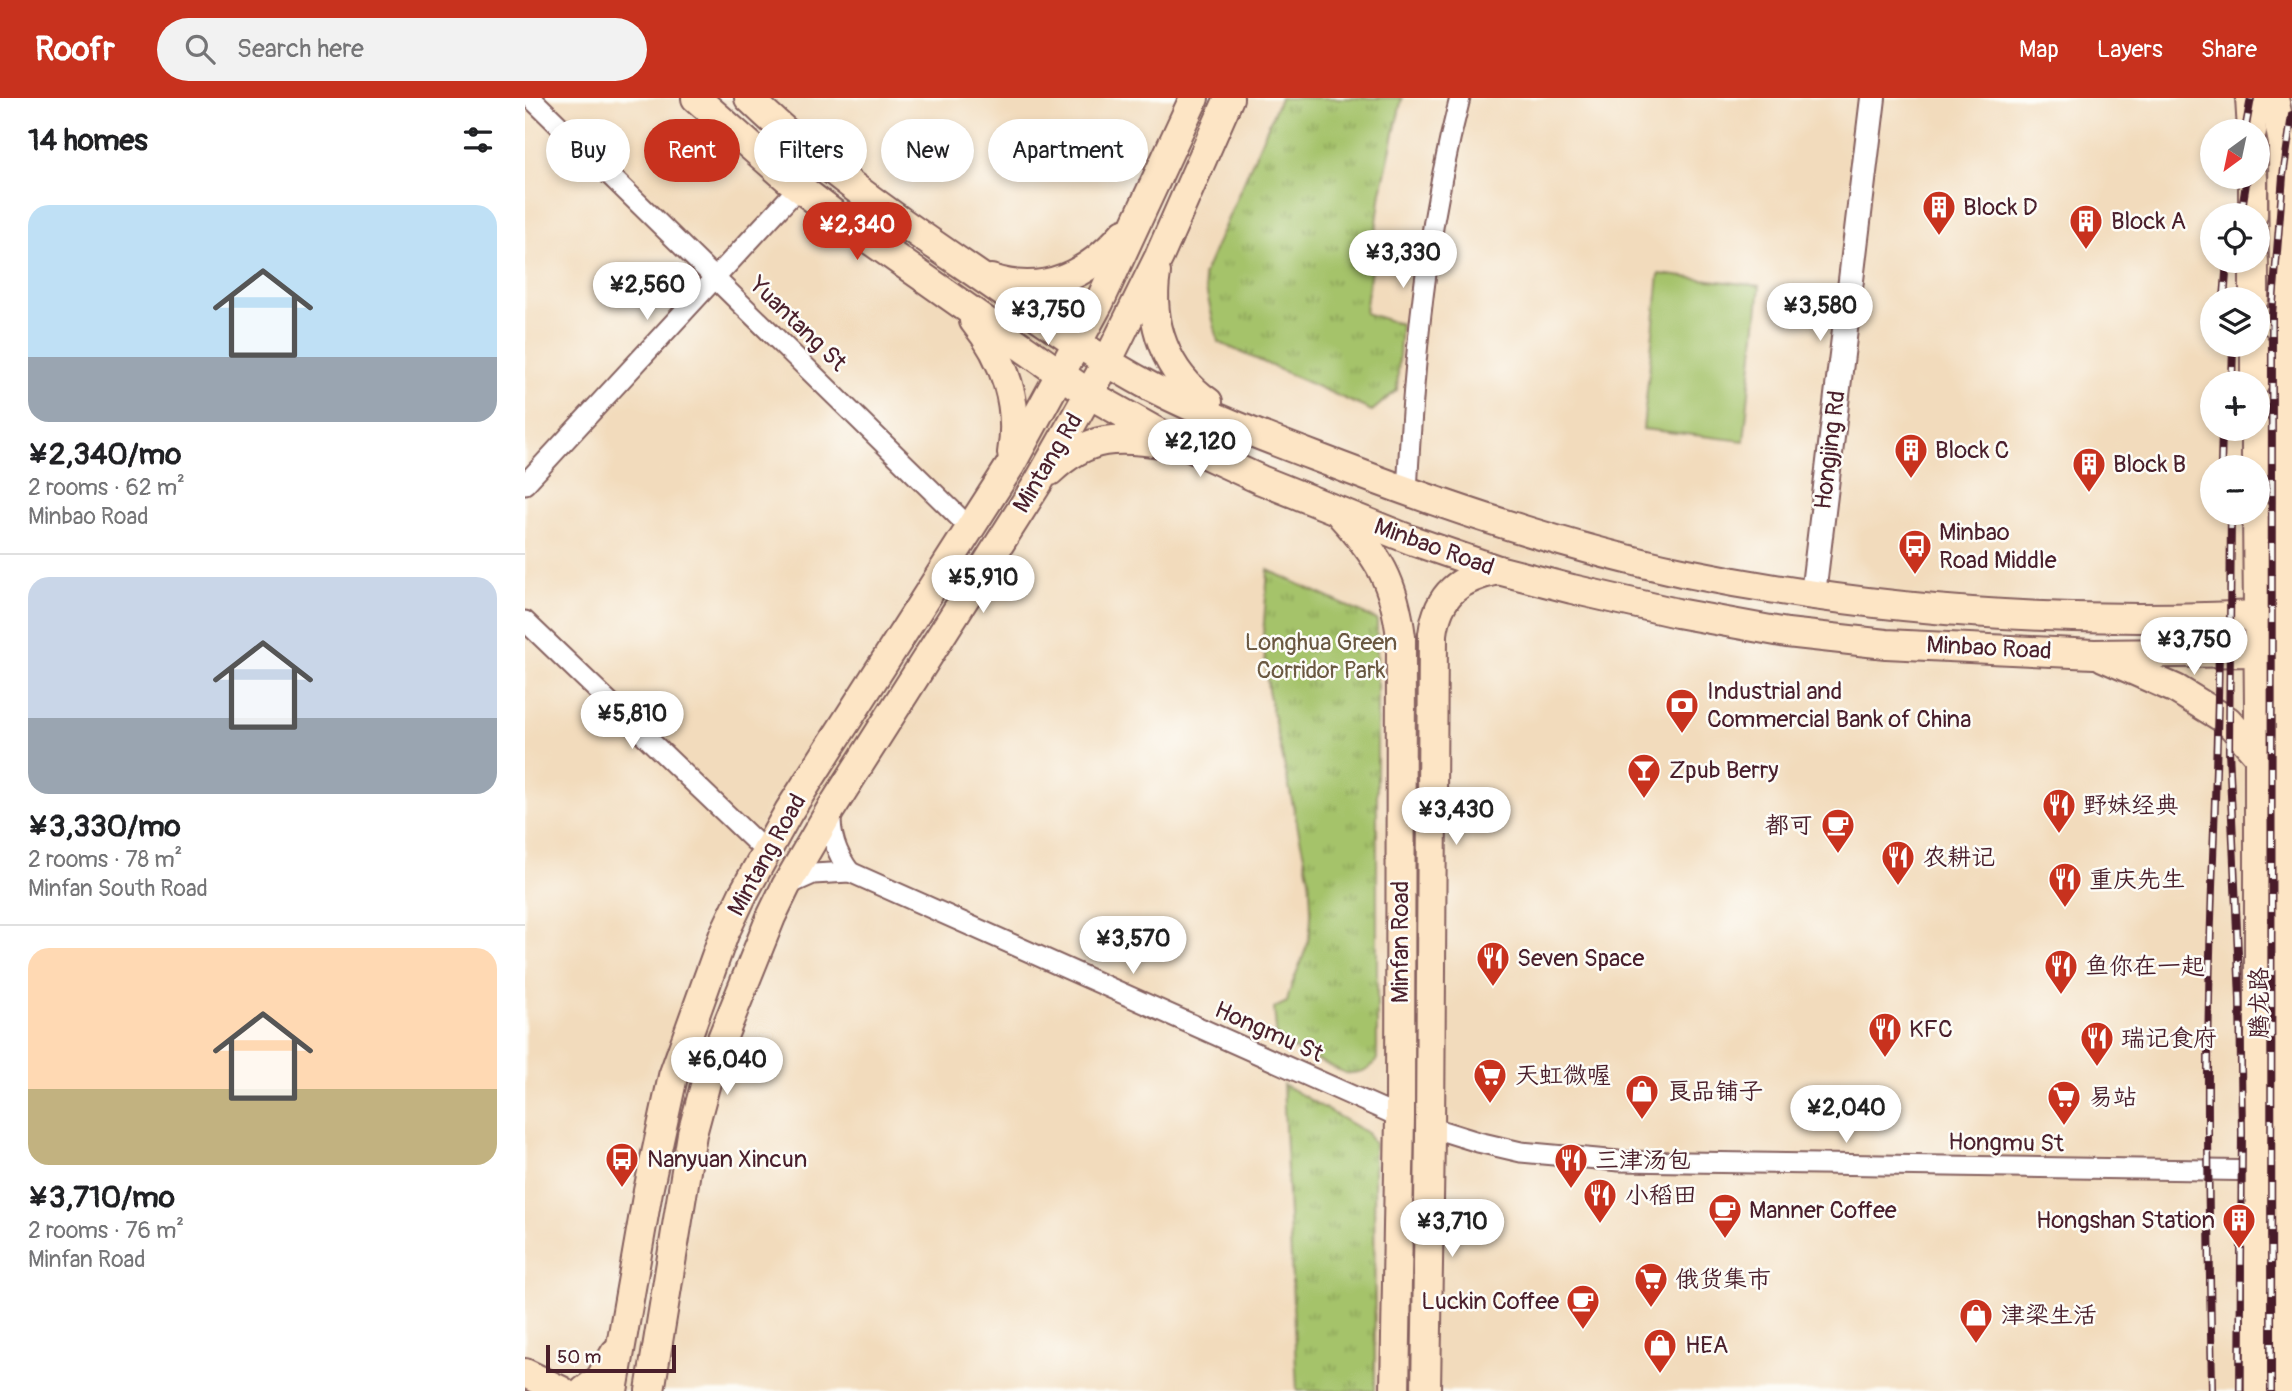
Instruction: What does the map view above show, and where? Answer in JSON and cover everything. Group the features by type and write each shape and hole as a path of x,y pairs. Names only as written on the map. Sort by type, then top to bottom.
{"main road":[{"name":"Minbao Road","path":"696,98 799,187 906,267 1089,394 1191,448 1411,540 1498,570 1677,613 1787,633 1886,644 2094,654 2289,650"},
{"name":"Minbao Road","path":"749,98 856,188 1107,362 1151,387 1245,429 1482,519 1682,572 1812,594 1893,604 2021,616 2289,614"},
{"name":"Mintang Rd","path":"1060,375 1145,209 1194,98"},
{"name":"Mintang Rd","path":"831,809 1038,483 1107,362 1159,257 1229,98"},
{"path":"2250,98 2251,119"},
{"path":"2274,98 2283,143 2289,614 2289,765 2279,1171 2285,1391"},
{"path":"977,274 1014,285 1033,285 1077,274 1095,263 1145,209"},
{"path":"1159,257 1154,305 1168,359 1193,391 1245,429"},
{"path":"961,306 985,334 1006,379 1014,409 1015,432 1010,466"},
{"name":"Mintang Road","path":"613,1391 656,1152 673,1076 724,934 789,811 1010,466 1060,375"},
{"path":"1038,483 1075,450 1101,440 1148,441 1191,448"},
{"name":"Minfan Road","path":"1337,511 1383,570 1392,588 1401,637 1400,1117 1395,1391"},
{"name":"腾龙路","path":"2257,525 2259,756 2279,1171 2259,1391"},
{"name":"Minfan Road","path":"1426,1391 1434,626 1440,608 1453,589 1473,576 1498,570"},
{"path":"2094,654 2176,689 2228,721 2259,756"},
{"name":"Mintang Road","path":"650,1391 692,1134 709,1071 758,946 786,886 831,809"},
{"path":"585,1391 600,1379 622,1341"},
{"path":"525,1374 562,1391"}],"street":[{"name":"Yuantang St","path":"531,98 969,527"},
{"path":"1407,492 1413,384 1428,251 1435,207 1460,98"},
{"name":"Hongjing Rd","path":"1812,594 1873,98"},
{"path":"525,484 799,187"},
{"path":"525,621 766,852"},
{"path":"786,886 813,874 850,872 835,845 830,828 831,809"},
{"name":"Hongmu St","path":"850,872 1400,1117"},
{"name":"Hongmu St","path":"1430,1127 1521,1152 1619,1161 2279,1171"},
{"path":"525,1374 543,1391"}],"green space":[{"path":"1280,98 1402,98 1381,192 1365,313 1401,324 1397,390 1372,411 1218,342 1203,276"},
{"path":"1659,274 1760,286 1744,441 1643,429"},
{"name":"Longhua Green Corridor Park","path":"1268,570 1377,620 1377,1061 1359,1072 1345,1073 1277,1041 1274,1008 1287,1002 1307,945 1311,912 1309,879 1268,690 1263,635"},
{"path":"1283,1084 1367,1133 1374,1144 1375,1391 1297,1391"}],"railway":[{"path":"2247,119 2251,98"},
{"path":"2271,1391 2272,315 2283,176 2292,115"},
{"path":"2243,203 2245,189"},
{"path":"2225,287 2226,273"},
{"path":"2232,371 2233,357"},
{"path":"2221,455 2222,441"},
{"path":"2231,525 2229,750 2240,999 2242,1132 2240,1391"},
{"path":"2212,1391 2208,1048 2219,639"}],"place":[{"name":"Block D","path":"1939,237"},
{"name":"Block A","path":"2086,251"},
{"name":"Block C","path":"1911,480"},
{"name":"Block B","path":"2089,494"},
{"name":"Minbao Road Middle","path":"1915,576"},
{"name":"Industrial and Commercial Bank of China","path":"1682,735"},
{"name":"Zpub Berry","path":"1644,800"},
{"name":"野妹经典","path":"2059,835"},
{"name":"都可","path":"1838,855"},
{"name":"农耕记","path":"1898,887"},
{"name":"重庆先生","path":"2065,909"},
{"name":"Seven Space","path":"1493,988"},
{"name":"鱼你在一起","path":"2061,996"},
{"name":"KFC","path":"1885,1059"},
{"name":"瑞记食府","path":"2097,1068"},
{"name":"天虹微喔","path":"1490,1105"},
{"name":"良品铺子","path":"1642,1121"},
{"name":"易站","path":"2064,1127"},
{"name":"Nanyuan Xincun","path":"622,1189"},
{"name":"三津汤包","path":"1571,1190"},
{"name":"小稻田","path":"1600,1225"},
{"name":"Manner Coffee","path":"1725,1240"},
{"name":"Hongshan Station","path":"2239,1250"},
{"name":"俄货集市","path":"1651,1309"},
{"name":"Luckin Coffee","path":"1583,1331"},
{"name":"津梁生活","path":"1976,1345"},
{"name":"HEA","path":"1660,1375"}]}
